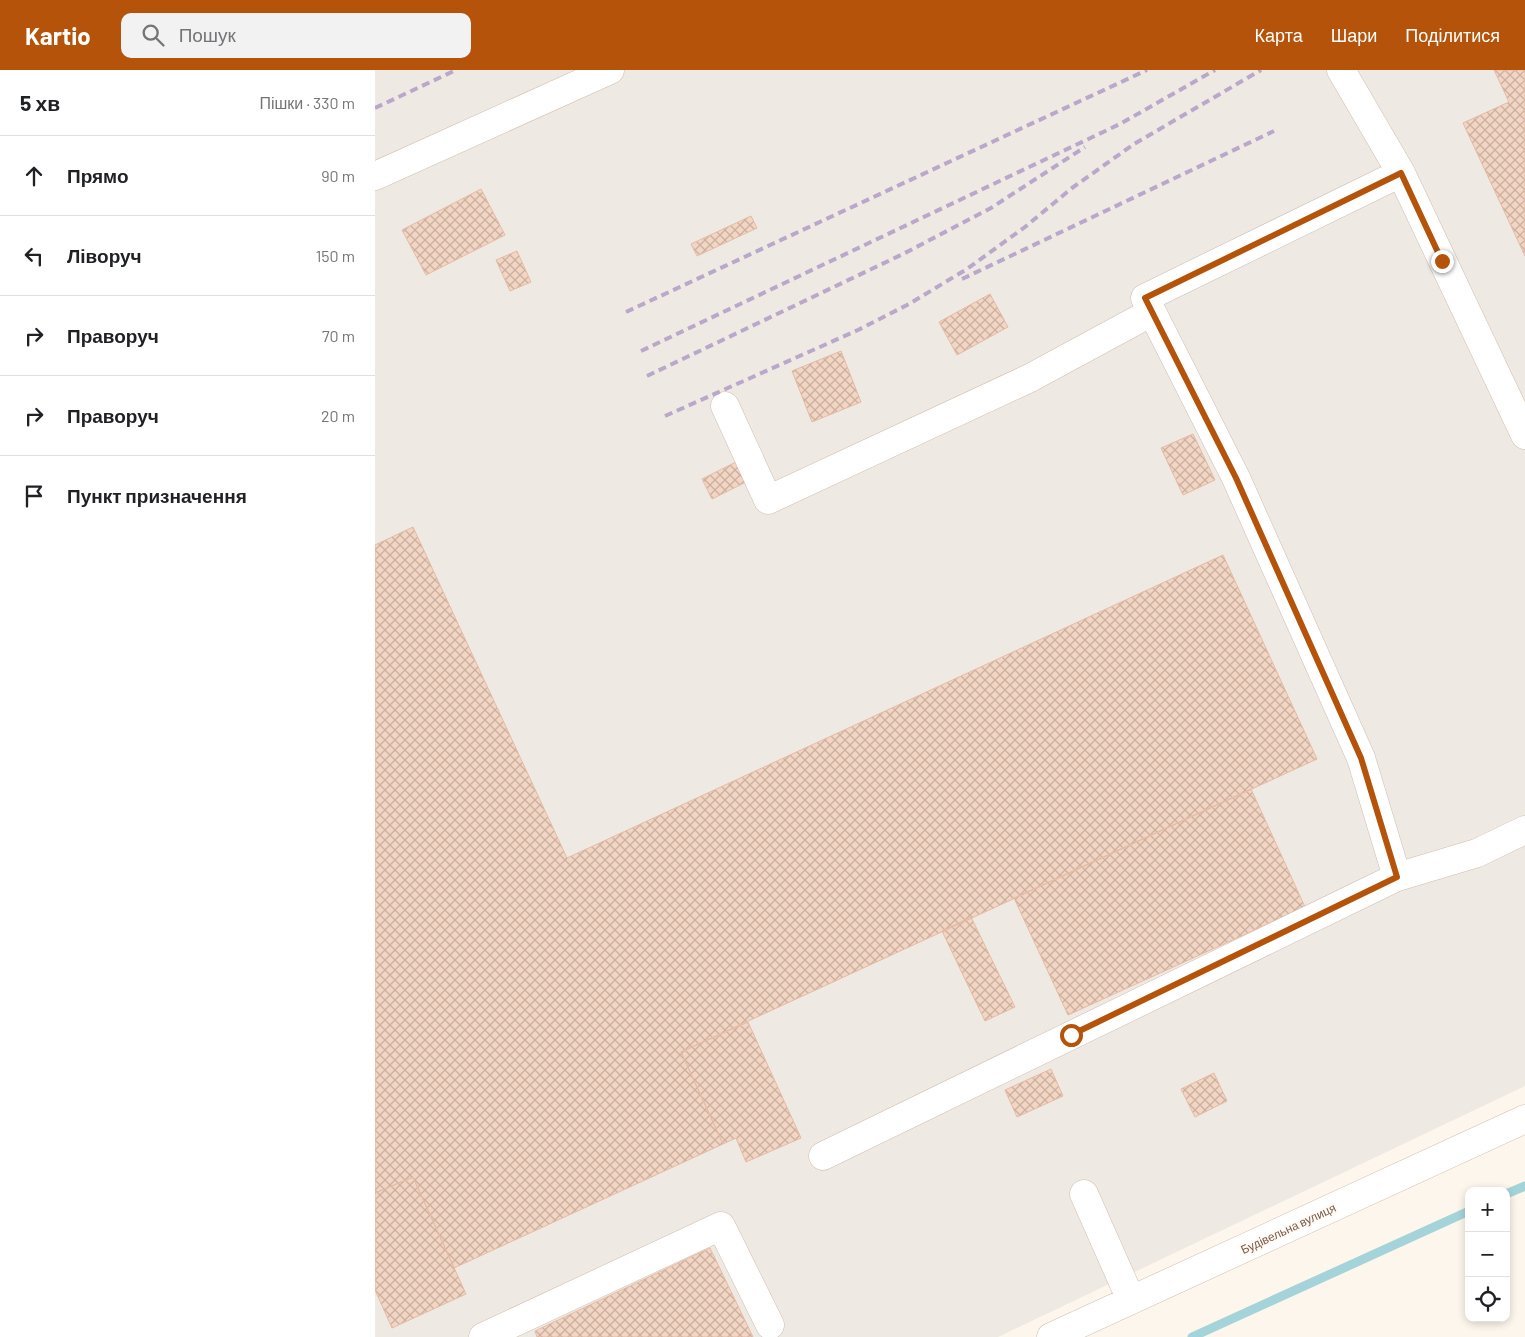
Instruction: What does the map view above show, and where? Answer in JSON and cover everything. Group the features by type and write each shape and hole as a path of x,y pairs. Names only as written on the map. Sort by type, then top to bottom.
{"street":[{"path":"375,176 609,70"},
{"path":"1341,70 1401,173 1525,435"},
{"path":"1397,877 1361,758 1236,478 1145,298 1401,173"},
{"path":"725,406 768,500 1030,378 1152,312"},
{"path":"823,1156 1397,877 1477,853 1525,830"},
{"name":"Будівельна вулиця","path":"1051,1337 1525,1119"},
{"path":"1084,1194 1131,1300"},
{"path":"483,1337 721,1226 770,1325"}],"shaded area":[{"path":"375,70 1525,70 1525,1086 998,1337 375,1337"}],"building":[{"path":"1494,70 1525,70 1525,256 1463,123 1509,102"},
{"path":"481,189 505,235 426,275 402,230"},
{"path":"751,216 757,228 697,256 691,244"},
{"path":"517,251 531,282 510,291 496,260"},
{"path":"990,294 1008,327 957,355 939,322"},
{"path":"841,351 861,402 812,422 792,371"},
{"path":"1193,434 1215,480 1183,495 1161,448"},
{"path":"736,462 746,482 712,499 702,479"},
{"path":"413,527 567,858 1223,555 1317,759 681,1052 723,1144 454,1268 413,1177 375,1193 375,545"},
{"path":"1251,789 1305,907 1068,1015 1014,898"},
{"path":"971,917 1015,1007 985,1021 942,931"},
{"path":"748,1022 801,1138 746,1162 736,1138 723,1144 681,1052"},
{"path":"1051,1069 1063,1096 1017,1117 1005,1090"},
{"path":"1214,1073 1227,1101 1195,1117 1181,1089"},
{"path":"413,1177 466,1294 392,1328 375,1290 375,1193"},
{"path":"710,1248 753,1337 537,1337 535,1331"}],"waterway":[{"path":"1510,1192 1525,1186"},
{"path":"1192,1337 1465,1213"}],"railway":[{"path":"375,108 456,70"},
{"path":"626,312 1147,70"},
{"path":"641,351 1120,124 1215,70"},
{"path":"665,416 858,330 909,304 967,269 1025,227 1072,188 1134,144 1261,70"},
{"path":"962,279 1274,131"},
{"path":"647,376 903,254 991,208 1085,147"}],"route":[{"path":"1071,1035 1397,877 1361,758 1236,478 1145,298 1401,173 1442,261"}]}
